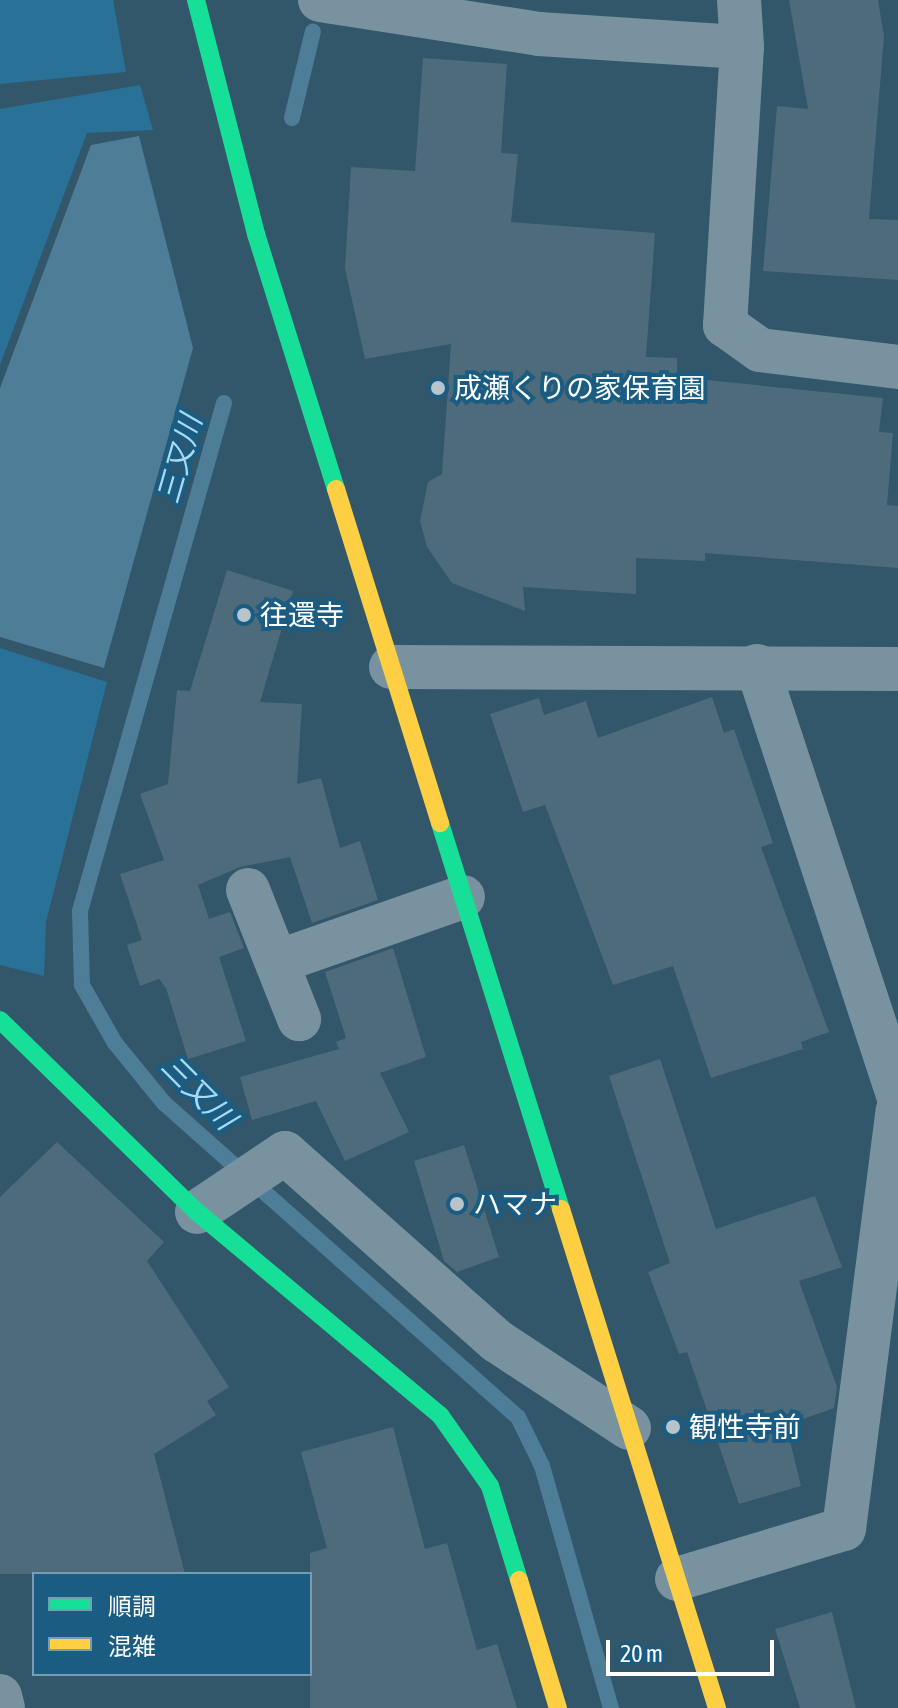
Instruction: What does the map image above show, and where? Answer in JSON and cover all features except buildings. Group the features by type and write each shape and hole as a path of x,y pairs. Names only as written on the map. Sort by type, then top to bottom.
{"street":[{"path":"196,0 256,234 717,1708"},
{"path":"320,0 539,34 742,47"},
{"path":"739,0 742,47 725,325 760,350 898,367"},
{"path":"391,667 757,666 898,669"},
{"path":"757,666 898,1095"},
{"path":"248,890 299,1019"},
{"path":"277,962 463,897"},
{"path":"0,1020 440,1415 490,1486 558,1708"},
{"path":"677,1579 844,1529 898,1110"},
{"path":"204,1205 285,1153 497,1341 629,1428"},
{"path":"0,1696 3,1708"}],"shaded area":[{"path":"0,0 113,0 126,72 0,84"},
{"path":"140,85 153,130 87,133 0,365 0,109"},
{"path":"139,136 193,348 104,668 0,637 0,388 91,145"},
{"path":"0,648 107,682 46,922 44,976 0,965"}],"waterway":[{"name":"三又川","path":"292,118 313,31"},
{"name":"三又川","path":"224,403 80,911 82,985 115,1043 164,1103 518,1417 542,1466 611,1708"}],"traffic: fast":[{"path":"196,0 256,234 336,489"},
{"path":"440,823 561,1209"},
{"path":"0,1020 197,1212 440,1415 490,1486 519,1580"}],"traffic: slow":[{"path":"336,489 440,823"},
{"path":"561,1209 717,1708"},
{"path":"519,1580 558,1708"}],"place":[{"name":"成瀬くりの家保育園","path":"438,388"},
{"name":"往還寺","path":"244,615"},
{"name":"ハマナ","path":"457,1204"},
{"name":"観性寺前","path":"673,1427"}]}
